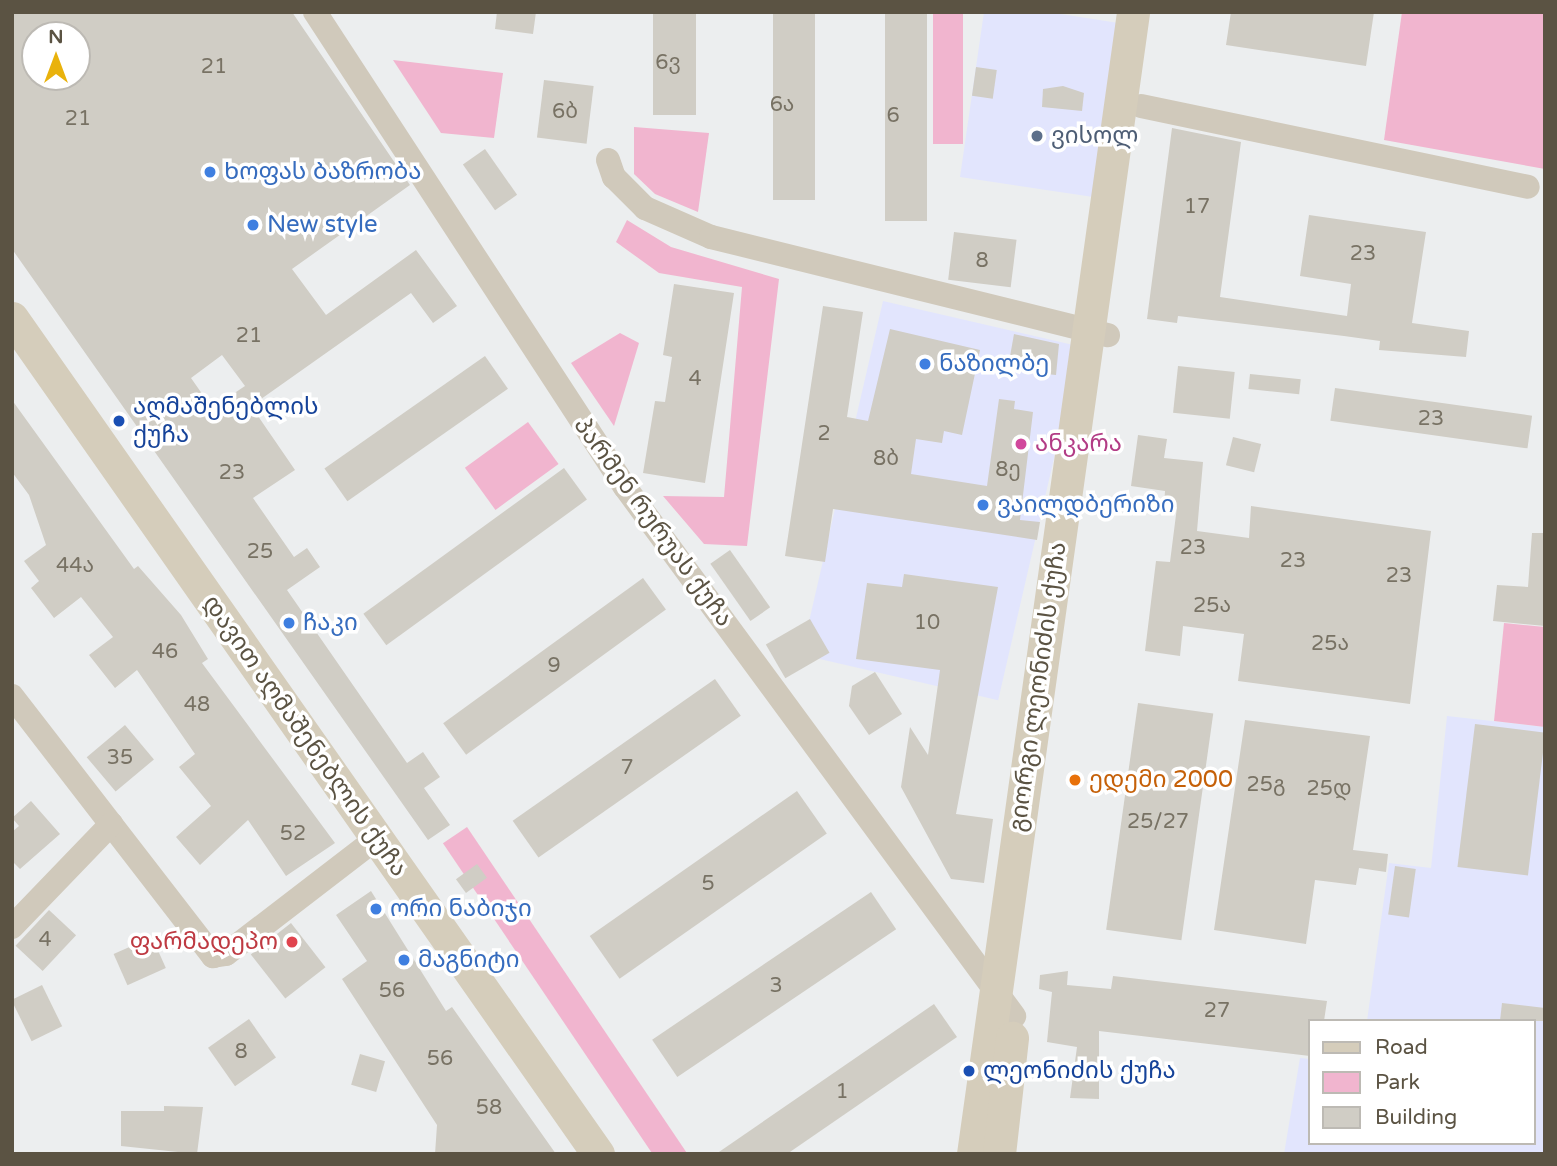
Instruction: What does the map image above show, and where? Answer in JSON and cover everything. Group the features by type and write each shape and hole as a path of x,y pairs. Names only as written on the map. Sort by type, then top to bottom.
{"main road":[{"name":"გიორგი ლეონიძის ქუჩა","path":"973,1154 1005,1003 1098,333 1133,12"},
{"name":"გიორგი ლეონიძის ქუჩა","path":"1098,333 1140,106 1154,12"},
{"name":"დავით აღმაშენებლის ქუჩა","path":"12,318 598,1154"},
{"name":"გიორგი ლეონიძის ქუჩა","path":"999,1154 1005,1003"}],"street":[{"name":"პარმენ რურუას ქუჩა","path":"315,12 625,487 1005,1003"},
{"path":"1140,106 1528,187"},
{"path":"608,160 626,193 645,208 710,237 1098,333"},
{"path":"12,696 219,957 377,838"},
{"path":"12,927 111,824"}],"shaded area":[{"name":"ვისოლ","path":"984,12 1048,12 1125,24 1100,198 960,177"},
{"path":"883,301 1080,346 998,700 801,655"},
{"path":"1447,716 1545,727 1545,1154 1284,1154 1300,1058 1308,1059 1308,1145 1536,1145 1536,1019 1367,1019 1389,863 1431,868"}],"green space":[{"path":"933,12 963,12 963,144 933,144"},
{"path":"1402,12 1545,12 1545,169 1384,140"},
{"path":"393,60 503,73 494,138 441,133"},
{"path":"634,127 709,133 698,212 655,194 634,174"},
{"path":"627,220 671,247 779,279 747,546 704,544 663,496 724,497 742,287 659,273 616,242"},
{"path":"620,333 639,343 614,426 571,363"},
{"path":"528,422 559,464 495,510 465,468"},
{"path":"1504,623 1545,627 1545,727 1494,721"},
{"path":"467,827 688,1154 653,1154 443,843"}],"building":[{"name":"Ხოფას Ბაზრობა","path":"12,12 292,12 410,185 292,269 326,315 416,250 457,306 433,323 411,293 251,406 295,470 253,498 294,557 307,548 320,567 287,590 407,763 423,752 440,777 424,788 450,825 428,840 12,249","holes":["222,355 245,386 212,408 191,378"]},
{"path":"497,12 536,12 533,34 495,29"},
{"path":"653,12 696,12 696,115 653,115"},
{"path":"773,12 815,12 815,200 773,200"},
{"path":"885,12 927,12 927,221 885,221"},
{"path":"1231,12 1374,12 1366,66 1226,45"},
{"path":"976,67 997,70 993,99 972,96"},
{"path":"544,80 594,86 587,144 537,138"},
{"path":"1063,86 1084,93 1082,111 1042,107 1043,89"},
{"path":"1172,128 1241,142 1220,297 1347,316 1351,284 1300,276 1309,215 1426,232 1412,323 1469,331 1466,357 1379,350 1380,341 1178,316 1177,323 1147,319"},
{"path":"485,149 517,195 495,210 463,164"},
{"path":"954,232 1017,240 1011,287 948,280"},
{"path":"674,284 734,293 705,483 643,473 655,401 665,402 672,357 663,355"},
{"path":"823,306 863,312 847,417 868,421 890,329 980,350 962,435 944,431 942,443 916,439 911,474 987,486 999,399 1015,401 1014,409 1033,412 1020,520 1040,522 1037,540 833,509 825,562 785,556"},
{"path":"1014,334 1059,344 1056,375 1015,371 1009,362"},
{"path":"485,356 508,389 347,501 324,468"},
{"path":"1178,366 1235,372 1230,419 1173,413"},
{"path":"1250,374 1301,379 1299,394 1248,389"},
{"path":"1335,388 1532,416 1527,448 1330,421"},
{"path":"12,400 134,569 138,566 181,615 208,659 202,663 335,843 286,876 248,820 200,865 176,837 211,806 179,767 195,754 137,670 115,688 89,655 113,637 81,597 54,618 31,588 39,581 24,561 46,545 29,495 12,472"},
{"path":"1138,435 1167,439 1164,458 1203,462 1197,531 1249,538 1251,506 1431,531 1410,704 1238,681 1244,634 1183,626 1180,656 1145,651 1156,561 1170,562 1177,507 1164,506 1165,491 1131,486"},
{"path":"1233,437 1261,444 1254,472 1226,465"},
{"path":"564,468 587,500 386,645 363,614"},
{"path":"1532,533 1545,533 1545,626 1493,621 1497,585 1528,587"},
{"path":"730,550 770,607 750,621 710,564"},
{"path":"904,574 998,587 956,814 993,819 984,883 951,879 901,787 910,727 928,755 940,670 856,659 867,583 902,587"},
{"path":"643,578 666,610 466,755 443,723"},
{"path":"810,619 830,653 785,678 766,644"},
{"path":"875,672 902,714 869,735 849,706 852,686"},
{"path":"715,679 741,716 538,858 513,821"},
{"path":"1138,703 1213,714 1181,940 1106,930"},
{"path":"1245,720 1370,736 1353,850 1388,854 1386,872 1359,868 1356,885 1315,880 1306,944 1214,930"},
{"path":"1475,724 1545,733 1528,876 1457,867"},
{"path":"125,725 154,759 116,792 87,757"},
{"path":"797,791 827,834 620,979 590,936"},
{"path":"31,801 60,834 20,869 12,861 12,832 19,826 12,818"},
{"path":"477,864 487,878 466,893 456,879"},
{"path":"1395,866 1416,869 1409,917 1388,915"},
{"path":"371,891 446,1011 452,1007 556,1154 435,1154 437,1125 342,979 367,961 336,915"},
{"path":"871,892 896,929 677,1077 652,1040"},
{"path":"49,910 76,935 43,971 16,946"},
{"path":"291,923 325,967 285,999 251,954"},
{"path":"152,937 166,968 127,985 114,954"},
{"path":"1068,971 1067,985 1111,989 1113,976 1327,1001 1324,1019 1308,1019 1308,1056 1099,1031 1099,1099 1070,1098 1077,1047 1047,1042 1052,992 1039,989 1040,975"},
{"path":"42,985 62,1026 32,1041 12,1000"},
{"path":"1502,1003 1545,1008 1545,1021 1500,1019"},
{"path":"934,1004 957,1037 787,1154 716,1154"},
{"path":"249,1019 276,1058 235,1086 208,1048"},
{"path":"360,1054 385,1061 376,1092 351,1085"},
{"path":"164,1106 203,1107 197,1154 121,1146 121,1111 164,1111"}],"place":[{"name":"ვისოლ","path":"1037,136"},
{"name":"Ხოფას Ბაზრობა","path":"210,172"},
{"name":"New style","path":"253,225"},
{"name":"ნაზილბე","path":"925,364"},
{"name":"აღმაშენებლის ქუჩა","path":"119,421"},
{"name":"ანკარა","path":"1021,444"},
{"name":"ვაილდბერიზი","path":"983,505"},
{"name":"ჩაკი","path":"289,623"},
{"name":"ედემი 2000","path":"1075,780"},
{"name":"ორი ნაბიჯი","path":"376,909"},
{"name":"ფარმადეპო","path":"292,942"},
{"name":"მაგნიტი","path":"404,960"},
{"name":"ლეონიძის ქუჩა","path":"969,1071"}]}
